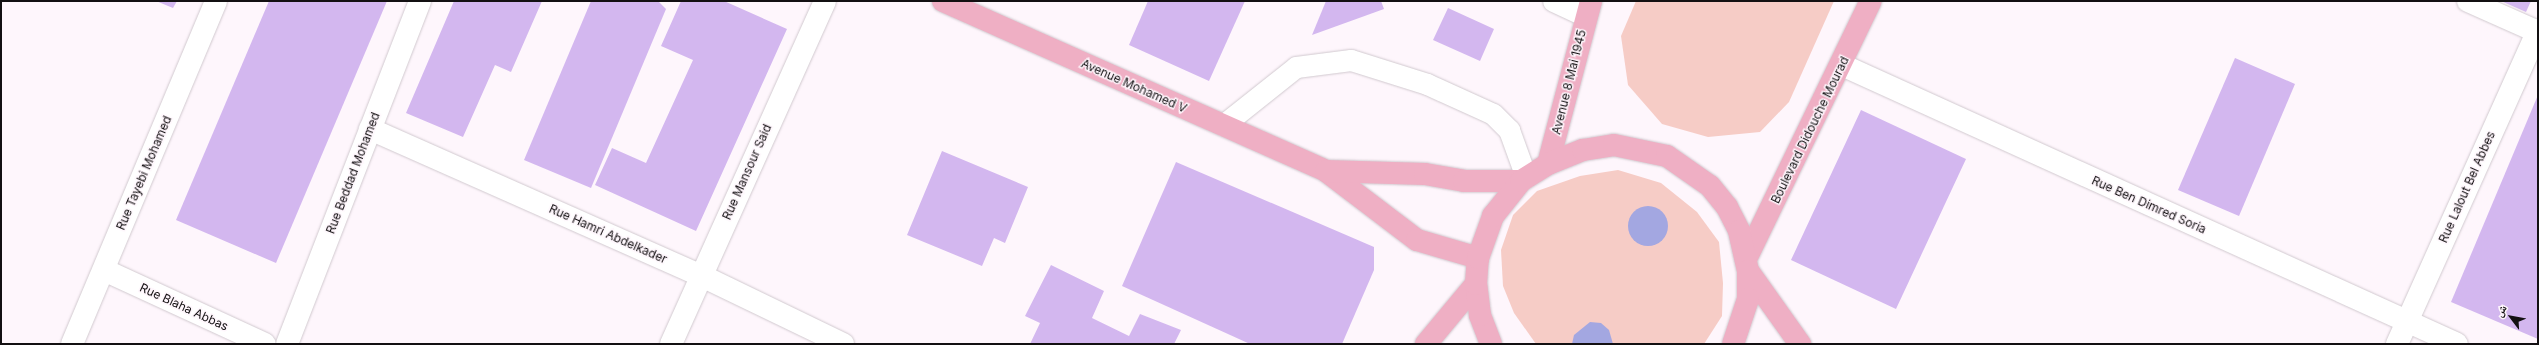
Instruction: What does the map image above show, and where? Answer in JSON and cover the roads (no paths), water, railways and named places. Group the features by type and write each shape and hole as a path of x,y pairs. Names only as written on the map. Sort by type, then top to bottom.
{"main road":[{"name":"Avenue Mohamed V","path":"943,1 1326,171"},
{"name":"Boulevard Didouche Mourad","path":"1748,264 1871,1"},
{"name":"Avenue 8 Mai 1945","path":"1548,164 1588,9"},
{"path":"1491,344 1480,315 1476,284 1478,258 1493,216 1523,179 1548,164 1583,150 1614,145 1666,156 1710,186 1739,231 1748,264 1748,299 1733,344"},
{"path":"1326,171 1425,174 1464,181 1523,179"},
{"path":"1326,171 1417,240 1478,258"},
{"path":"1748,264 1800,344"},
{"path":"1426,344 1476,284"}],"street":[{"name":"Rue Tayebi Mohamed","path":"72,344 216,1"},
{"name":"Rue Beddad Mohamed","path":"286,344 420,1"},
{"name":"Rue Mansour Said","path":"670,344 825,1"},
{"path":"1554,1 1588,9"},
{"path":"2468,1 2538,32"},
{"name":"Rue Lalout Bel Abbes","path":"2396,344 2538,32"},
{"name":"Rue Ben Dimred Soria","path":"1842,65 2457,344"},
{"name":"Rue Hamri Abdelkader","path":"370,129 700,275 843,344"},
{"name":"Rue Blaha Abbas","path":"104,270 265,344"}],"lane":[{"path":"1223,125 1296,67 1351,60 1427,84 1493,114 1510,130 1523,179"}],"water":[{"path":"1652,206 1659,209 1665,215 1668,226 1667,234 1659,243 1652,246 1644,246 1637,243 1629,234 1628,222 1631,215 1640,207"},
{"path":"1590,322 1601,323 1609,330 1613,344 1572,344 1574,335"}]}
